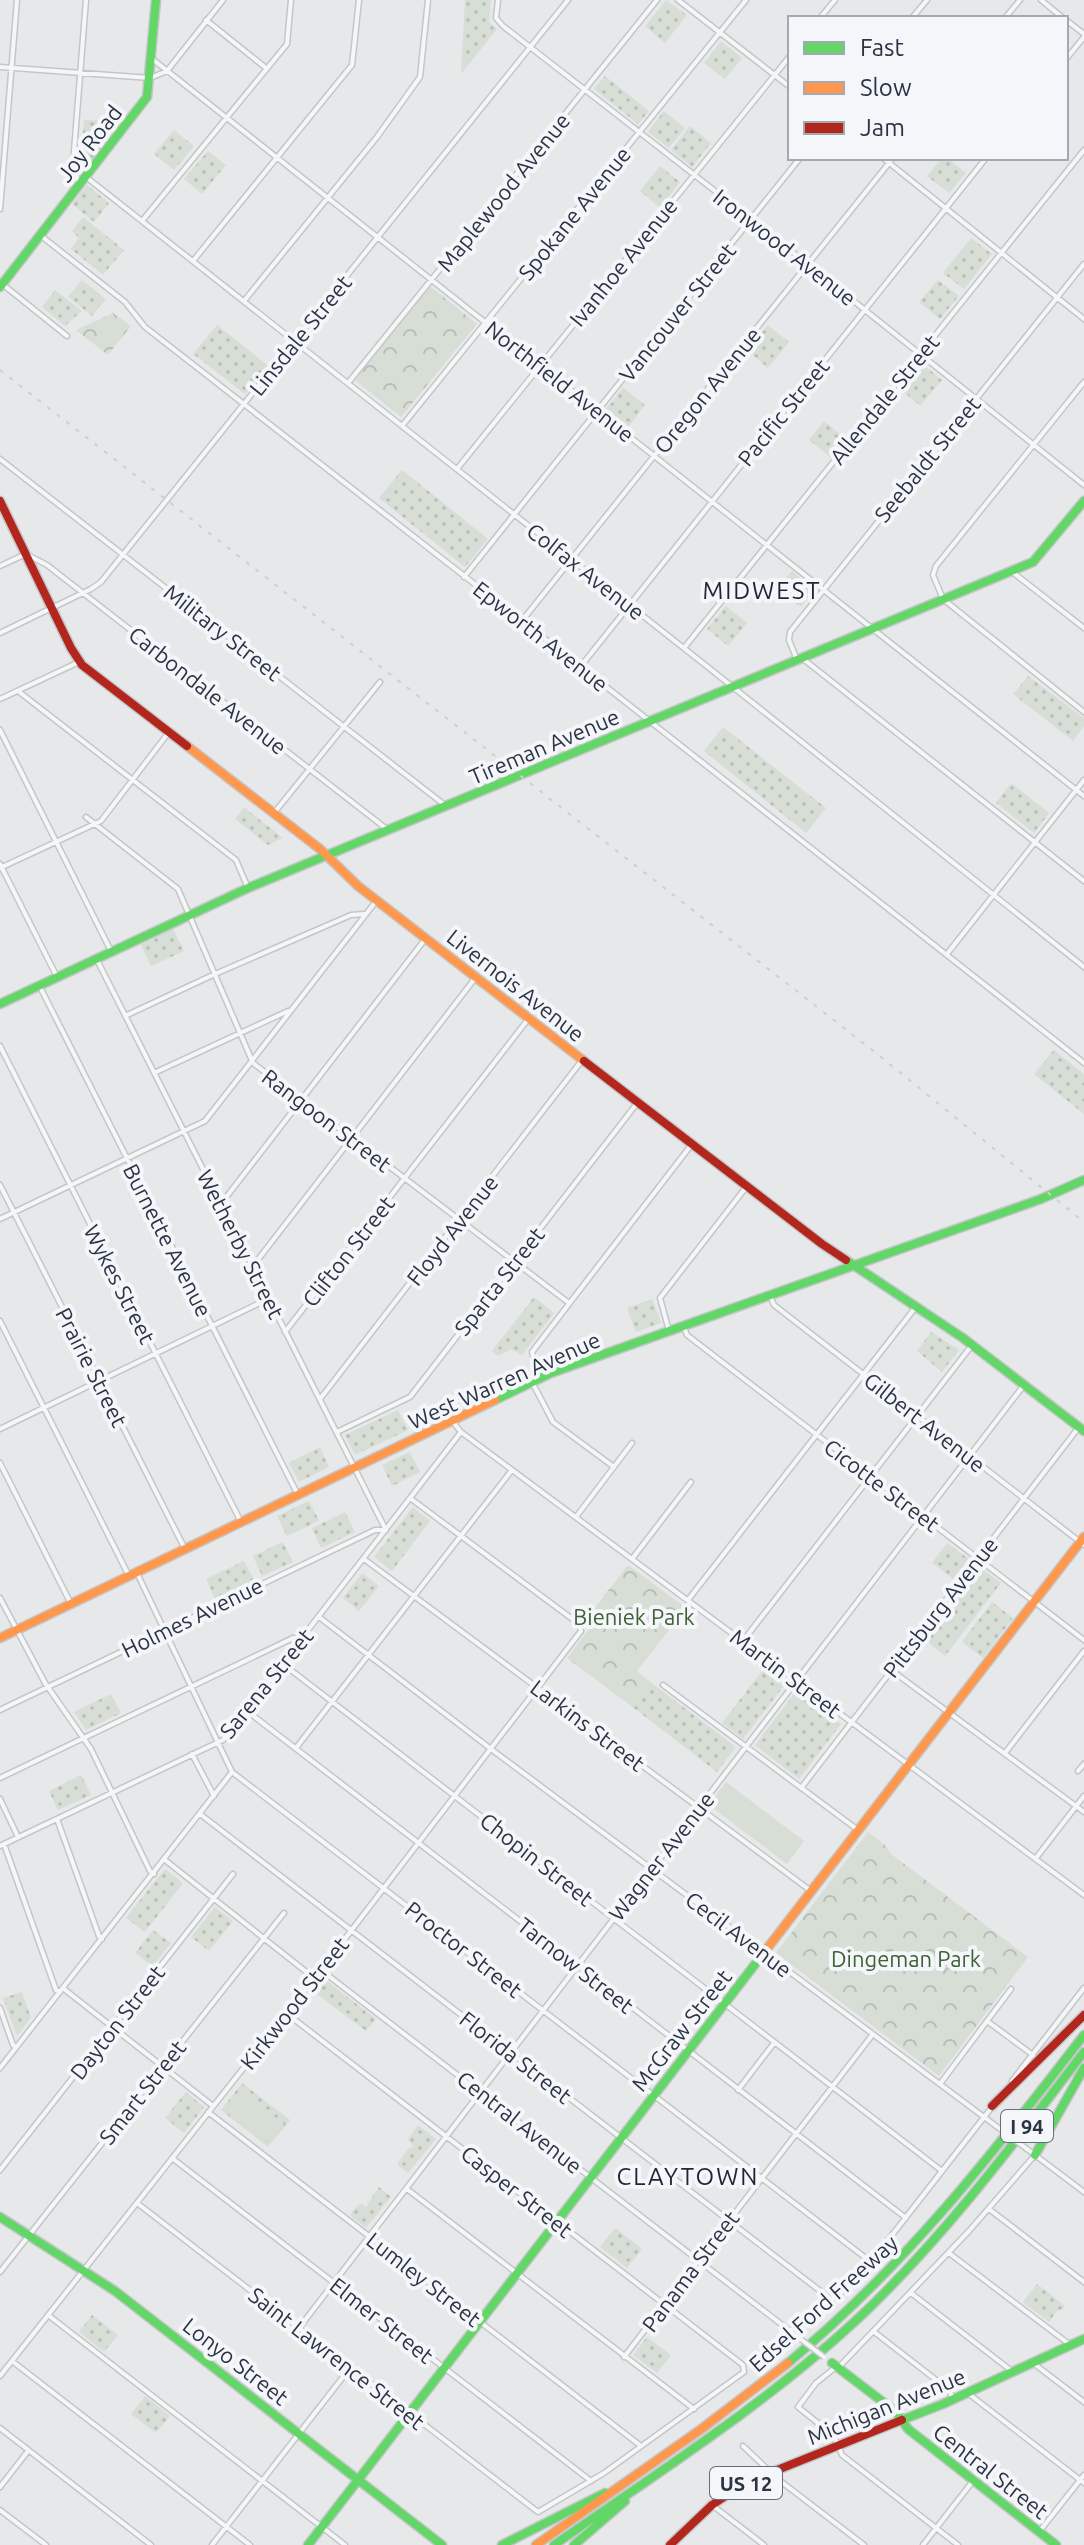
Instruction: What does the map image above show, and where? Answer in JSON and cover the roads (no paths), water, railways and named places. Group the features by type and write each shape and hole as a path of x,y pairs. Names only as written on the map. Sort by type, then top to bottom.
{"main road":[{"name":"Joy Road","path":"1,285 147,97 156,0"},
{"name":"Livernois Avenue","path":"0,501 79,662 327,855 356,884 692,1144 853,1266 972,1345 1082,1429"},
{"name":"Tireman Avenue","path":"1,1001 248,888 1036,560 1084,501"},
{"name":"West Warren Avenue","path":"0,1638 551,1373 1041,1199 1084,1180"},
{"name":"McGraw Street","path":"308,2545 1083,1541"},
{"path":"992,2106 1084,2015"},
{"name":"Edsel Ford Freeway","path":"536,2545 761,2384 858,2302 955,2199 1084,2035"},
{"name":"Edsel Ford Freeway","path":"554,2545 777,2386 828,2345 892,2284 970,2200 1084,2052"},
{"path":"1031,2152 1084,2068"},
{"name":"Lonyo Street","path":"0,2217 31,2232 121,2296 442,2545"},
{"name":"Michigan Avenue","path":"670,2545 712,2505 745,2483 902,2421 1084,2339"},
{"name":"Central Street","path":"835,2366 896,2412 908,2429 1056,2545"},
{"path":"574,2545 652,2476"},
{"path":"502,2545 617,2488"}],"street":[{"path":"0,209 17,0"},
{"path":"79,185 73,164 86,0"},
{"path":"0,67 150,78 167,71 223,0"},
{"path":"142,221 287,44 291,0"},
{"path":"193,261 352,65 359,0"},
{"path":"244,301 393,116 420,77 428,0"},
{"name":"Linsdale Street","path":"0,633 101,582 568,0"},
{"name":"Maplewood Avenue","path":"348,383 657,0"},
{"path":"678,0 788,86"},
{"name":"Spokane Avenue","path":"402,426 746,0"},
{"path":"822,16 835,0"},
{"path":"914,16 927,0"},
{"path":"1007,16 1020,0"},
{"path":"1041,0 1061,16"},
{"name":"Ironwood Avenue","path":"497,2 498,21 1084,485"},
{"path":"206,20 266,68"},
{"path":"1068,22 1084,36 1068,56"},
{"name":"Northfield Avenue","path":"151,58 1084,796"},
{"name":"Ivanhoe Avenue","path":"457,469 788,58"},
{"name":"Allendale Street","path":"684,648 1084,150"},
{"name":"Vancouver Street","path":"464,577 798,160"},
{"path":"891,160 946,209 1084,319"},
{"name":"Oregon Avenue","path":"521,622 891,160"},
{"name":"Pacific Street","path":"581,667 984,160"},
{"name":"Colfax Avenue","path":"86,177 1084,967"},
{"name":"Epworth Avenue","path":"40,235 125,302 145,327 1082,1062"},
{"name":"Seebaldt Street","path":"800,659 789,640 790,632 1084,264"},
{"path":"1,285 67,336"},
{"path":"1084,382 933,571 943,599 1084,712"},
{"name":"Military Street","path":"0,459 446,806"},
{"path":"0,566 26,554"},
{"name":"Carbondale Avenue","path":"26,554 47,565 388,830"},
{"path":"1011,571 1084,628"},
{"path":"800,659 1084,881"},
{"path":"0,699 79,662"},
{"path":"274,813 380,682"},
{"path":"18,691 236,860 248,888"},
{"path":"0,730 111,951"},
{"path":"57,977 1,866 95,825 169,732"},
{"path":"946,954 1084,780"},
{"name":"Rangoon Street","path":"86,817 176,886 251,1061 569,1303"},
{"path":"0,1219 205,1121 377,900"},
{"path":"125,1016 349,916 365,914"},
{"path":"221,1204 426,938"},
{"name":"Wetherby Street","path":"96,958 386,1530"},
{"path":"252,1267 476,977"},
{"name":"Burnette Avenue","path":"39,985 298,1495"},
{"path":"154,1073 290,1010"},
{"name":"Clifton Street","path":"285,1332 529,1018"},
{"name":"Wykes Street","path":"0,1046 241,1522"},
{"path":"1082,1062 1084,1055"},
{"name":"Floyd Avenue","path":"320,1400 583,1059"},
{"name":"Sparta Street","path":"337,1432 410,1397 638,1102"},
{"path":"551,1373 534,1360 532,1352 692,1144"},
{"name":"Prairie Street","path":"0,1185 185,1549"},
{"path":"669,1331 660,1298 747,1186"},
{"name":"Gilbert Avenue","path":"770,1296 774,1305 1083,1541"},
{"path":"0,1429 268,1299"},
{"path":"688,1600 915,1308"},
{"name":"Proctor Street","path":"0,1321 164,1631 232,1772 871,2262"},
{"name":"Cicotte Street","path":"684,1326 687,1335 1084,1640"},
{"path":"743,1641 972,1345"},
{"path":"532,1382 553,1422 614,1467"},
{"name":"Wagner Avenue","path":"299,2328 1024,1385"},
{"name":"Martin Street","path":"452,1420 461,1432 1084,1895"},
{"name":"Pittsburg Avenue","path":"801,1788 1024,1498 1082,1429"},
{"name":"Sarena Street","path":"2,1845 223,1740 461,1432"},
{"path":"576,1517 632,1443"},
{"path":"0,1463 71,1604"},
{"path":"296,1748 512,1470"},
{"path":"632,1559 691,1482"},
{"path":"410,1498 460,1535"},
{"name":"Holmes Avenue","path":"0,1710 375,1530 386,1530"},
{"name":"Kirkwood Street","path":"0,2376 321,1970 581,1631 581,1627 460,1535"},
{"name":"Larkins Street","path":"364,1559 811,1891"},
{"path":"0,1598 47,1687 84,1738 154,1874"},
{"name":"Cecil Avenue","path":"319,1617 1084,2192"},
{"path":"0,1778 293,1638 302,1640"},
{"path":"1005,1754 1084,1651"},
{"name":"Chopin Street","path":"283,1664 942,2171"},
{"path":"891,1670 1084,1812"},
{"path":"663,1685 858,1830"},
{"name":"Tarnow Street","path":"247,1711 906,2218"},
{"path":"192,1754 214,1796"},
{"path":"1078,1771 1084,1764"},
{"path":"0,2068 232,1772"},
{"path":"1036,1858 1084,1796"},
{"path":"0,1799 18,1837"},
{"name":"Florida Street","path":"200,1814 832,2300"},
{"path":"57,1819 102,1939"},
{"path":"2,1845 56,1990 61,1990 113,2027 213,2106"},
{"path":"165,1860 314,1978"},
{"name":"Dayton Street","path":"0,2170 233,1874"},
{"name":"Smart Street","path":"0,2272 284,1913"},
{"name":"Central Avenue","path":"321,1970 835,2366"},
{"path":"792,2332 832,2300 871,2262 1084,1988"},
{"path":"940,2084 1011,1989"},
{"path":"0,2008 16,2047"},
{"name":"Casper Street","path":"286,2013 743,2365 745,2370 694,2409"},
{"path":"987,2021 1033,2055"},
{"name":"Panama Street","path":"624,2357 873,2034"},
{"path":"738,2090 774,2043"},
{"name":"Lumley Street","path":"208,2112 641,2446"},
{"path":"958,2545 842,2455 834,2436 798,2407 816,2383 873,2331 949,2253 989,2209 1031,2152"},
{"name":"Elmer Street","path":"172,2158 591,2481"},
{"path":"406,2189 694,2409 591,2481"},
{"name":"Saint Lawrence Street","path":"137,2203 538,2512 591,2481"},
{"path":"989,2209 1084,2282"},
{"path":"949,2253 1071,2345"},
{"path":"911,2293 1013,2372"},
{"path":"48,2315 345,2545"},
{"path":"873,2331 949,2390 953,2399"},
{"path":"12,2361 250,2545"},
{"path":"1033,2363 1084,2402"},
{"path":"212,2545 350,2368"},
{"path":"967,2392 1083,2480 1039,2532"},
{"path":"0,2428 151,2545"},
{"path":"743,2446 864,2545"},
{"path":"0,2487 28,2451"},
{"path":"923,2545 973,2481"},
{"path":"712,2505 764,2545"},
{"path":"0,2510 46,2545"}],"railway":[{"path":"0,370 876,1053 1084,1222"}],"district":[{"name":"MIDWEST","path":"762,590"},
{"name":"CLAYTOWN","path":"688,2176"}],"park label":[{"name":"Bieniek Park","path":"634,1616"},
{"name":"Dingeman Park","path":"906,1958"}]}
